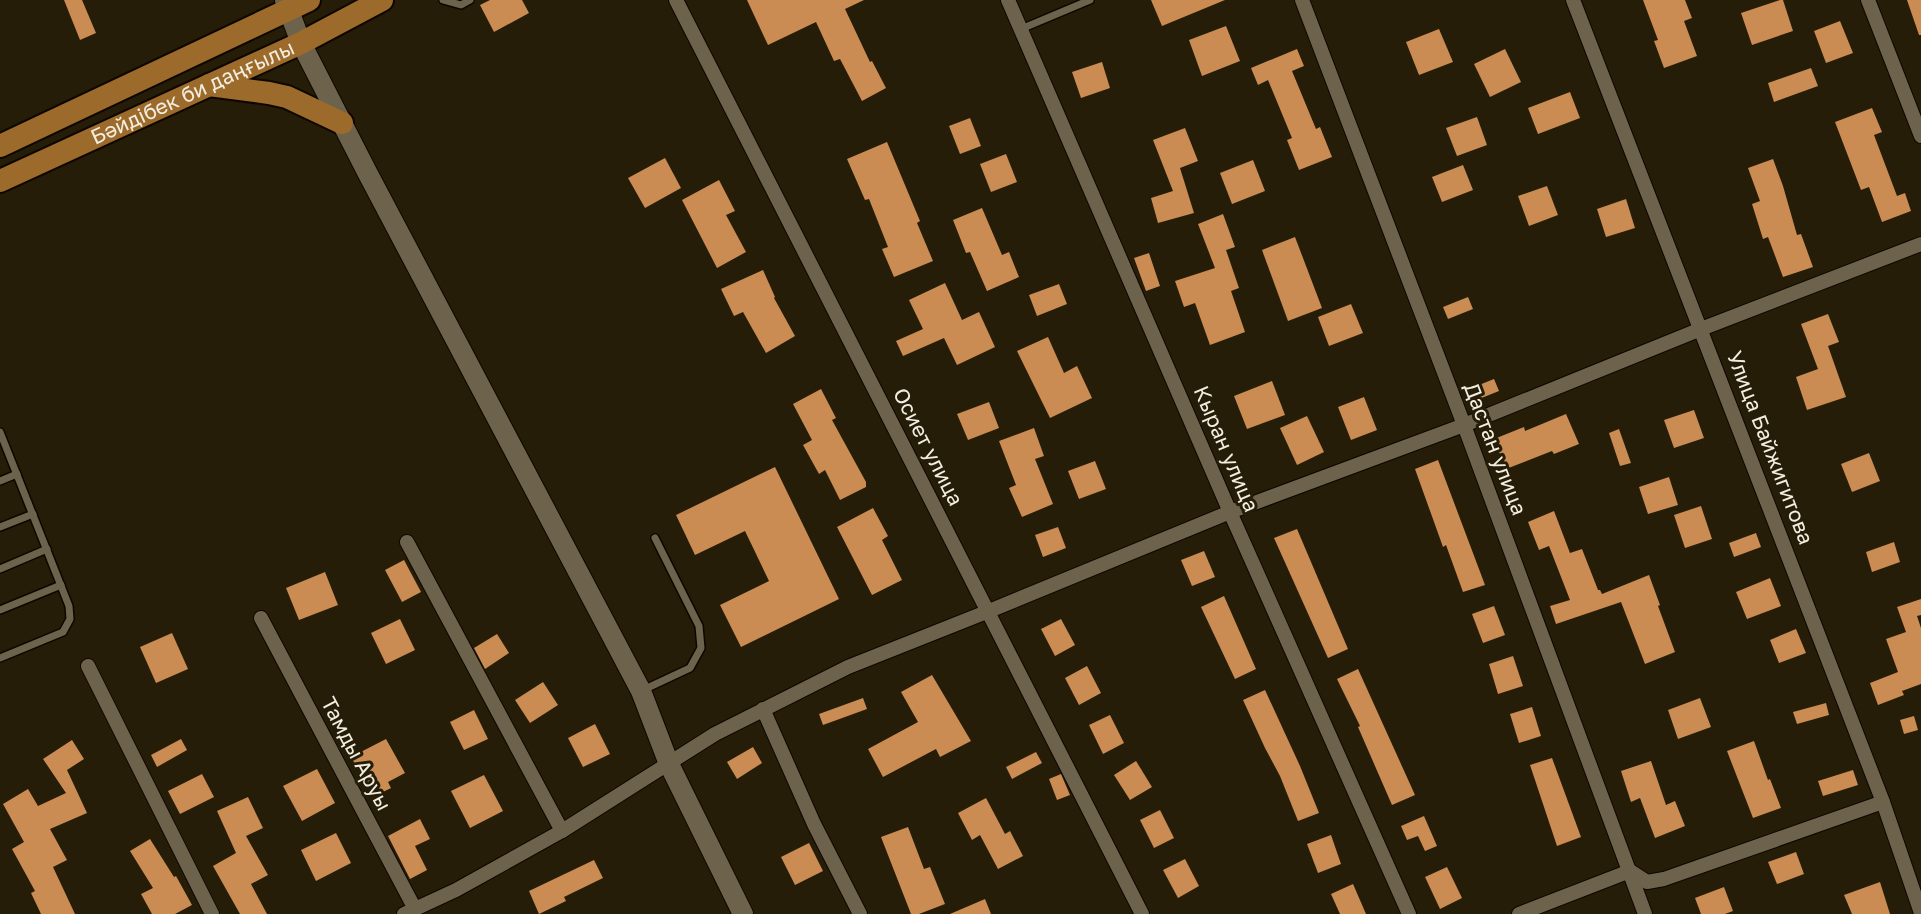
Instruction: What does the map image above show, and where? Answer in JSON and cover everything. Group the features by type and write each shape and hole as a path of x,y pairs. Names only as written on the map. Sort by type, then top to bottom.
{"main road":[{"name":"Бәйдібек би даңғылы","path":"0,146 286,5 309,0"},
{"name":"Бәйдібек би даңғылы","path":"0,181 301,43 382,0"},
{"path":"208,85 269,93 287,98 342,123"}],"street":[{"name":"Осиет улица","path":"676,0 1142,914"},
{"name":"Кыран улица","path":"1008,0 1230,512 1409,914"},
{"name":"Дастан улица","path":"1302,0 1464,425 1645,914"},
{"name":"Улица Байжигитова","path":"1573,0 1883,802 1921,913"},
{"path":"1868,0 1921,136"},
{"path":"286,5 301,43 342,123 641,692 669,764 743,914"},
{"path":"409,911 456,890 562,831 715,734 848,667 989,612 1230,512 1464,425 1701,329 1921,244"},
{"path":"407,542 562,831"},
{"name":"Тамды Аруы","path":"261,618 409,911"},
{"path":"88,666 212,914"},
{"path":"764,709 814,824 860,914"},
{"path":"1519,914 1630,871 1647,882 1664,879 1883,802"}],"lane":[{"path":"443,0 461,5 471,0"},
{"path":"1021,29 1090,0"},
{"path":"0,432 69,606 69,619 63,632 0,658"},
{"path":"0,481 17,474"},
{"path":"0,527 33,514"},
{"path":"641,692 690,668 701,648 699,626 655,538"},
{"path":"0,568 47,549"},
{"path":"0,609 61,585"}],"building":[{"path":"64,0 82,0 96,33 80,40"},
{"path":"490,0 522,0 529,13 494,32 480,5"},
{"path":"747,0 864,0 845,9 870,62 872,61 886,88 862,101 840,59 834,61 816,22 768,45"},
{"path":"1151,0 1225,0 1162,26"},
{"path":"1643,0 1685,0 1692,18 1684,21 1697,56 1664,68 1654,41 1658,40"},
{"path":"1783,0 1793,31 1752,45 1741,13"},
{"path":"1907,0 1921,0 1921,35 1919,35"},
{"path":"1840,21 1853,53 1826,63 1814,31"},
{"path":"1226,26 1240,61 1202,76 1189,40"},
{"path":"1439,29 1453,62 1419,75 1406,42"},
{"path":"1297,49 1304,66 1292,71 1316,129 1320,127 1332,157 1299,170 1287,140 1292,138 1268,80 1258,85 1251,68"},
{"path":"1505,49 1521,82 1490,97 1474,64"},
{"path":"1102,62 1110,88 1081,98 1072,72"},
{"path":"1811,68 1818,86 1774,102 1768,83"},
{"path":"1570,92 1580,118 1538,134 1528,108"},
{"path":"1872,108 1882,132 1874,135 1897,196 1905,193 1911,211 1882,222 1869,187 1861,190 1835,122"},
{"path":"1477,117 1487,145 1457,156 1446,128"},
{"path":"970,118 981,146 960,154 949,126"},
{"path":"1185,128 1198,161 1180,168 1194,213 1158,223 1151,198 1173,191 1153,140"},
{"path":"887,142 920,221 917,223 933,261 894,277 882,249 888,247 869,199 865,200 847,159"},
{"path":"1006,154 1017,182 991,192 980,164"},
{"path":"665,158 681,188 645,208 628,178"},
{"path":"1773,159 1797,235 1801,234 1813,267 1783,277 1768,237 1763,239 1752,204 1760,201 1748,168"},
{"path":"1253,160 1265,191 1232,204 1220,173"},
{"path":"1463,165 1473,190 1442,202 1432,177"},
{"path":"719,180 735,211 726,215 746,252 717,268 682,200"},
{"path":"1547,186 1558,215 1529,226 1518,196"},
{"path":"1626,199 1635,228 1606,237 1597,209"},
{"path":"982,208 1002,255 1009,252 1019,277 987,291 970,252 966,253 953,220"},
{"path":"1223,214 1235,247 1226,250 1239,288 1231,291 1245,332 1210,345 1195,303 1184,307 1175,281 1215,268 1198,224"},
{"path":"1295,237 1322,308 1288,321 1262,250"},
{"path":"1149,253 1160,286 1146,291 1134,258"},
{"path":"763,270 774,298 795,336 766,353 743,312 734,316 721,289"},
{"path":"945,283 962,320 979,312 995,347 957,365 944,338 903,356 896,341 923,329 909,300"},
{"path":"1059,284 1067,304 1037,316 1029,295"},
{"path":"1468,297 1473,309 1448,319 1443,307"},
{"path":"1351,304 1363,333 1329,346 1318,317"},
{"path":"1828,314 1839,342 1828,346 1846,397 1807,410 1796,377 1818,369 1801,324"},
{"path":"1048,337 1064,373 1077,366 1092,398 1050,418 1017,351"},
{"path":"1494,379 1499,391 1474,401 1469,389"},
{"path":"1272,381 1285,415 1247,429 1234,396"},
{"path":"821,389 836,418 832,420 866,482 866,487 840,500 825,470 819,474 803,445 812,440 793,404"},
{"path":"1364,397 1377,430 1351,440 1338,407"},
{"path":"989,402 999,428 968,440 957,414"},
{"path":"1694,410 1704,438 1674,448 1664,420"},
{"path":"1566,414 1579,444 1554,454 1552,451 1506,469 1494,439 1524,427 1525,431"},
{"path":"1307,416 1324,452 1297,465 1280,428"},
{"path":"1034,428 1044,456 1035,459 1053,504 1022,517 1009,488 1016,485 999,441"},
{"path":"1619,429 1631,463 1620,466 1609,433"},
{"path":"1869,453 1880,481 1852,492 1841,464"},
{"path":"1438,460 1485,585 1463,592 1446,545 1443,547 1415,469"},
{"path":"1095,461 1106,489 1079,499 1068,471"},
{"path":"775,467 839,599 741,647 720,605 769,581 745,531 695,555 676,515"},
{"path":"1669,477 1678,505 1648,514 1639,487"},
{"path":"1701,506 1712,539 1685,548 1674,515"},
{"path":"873,508 888,536 882,540 902,580 872,595 837,527"},
{"path":"1554,511 1570,553 1582,549 1598,590 1602,594 1649,575 1675,652 1645,664 1621,602 1556,624 1550,606 1570,600 1549,546 1539,550 1528,522"},
{"path":"1058,527 1066,548 1043,557 1035,535"},
{"path":"1297,529 1348,649 1328,658 1274,538"},
{"path":"1756,533 1761,547 1734,557 1729,543"},
{"path":"1894,542 1900,562 1872,572 1866,552"},
{"path":"1204,551 1215,577 1192,586 1181,560"},
{"path":"404,560 421,592 402,602 385,570"},
{"path":"325,572 338,605 299,620 286,588"},
{"path":"1770,578 1781,606 1747,619 1736,592"},
{"path":"1224,596 1256,669 1235,679 1201,607"},
{"path":"1921,599 1921,615 1917,616 1921,628 1921,684 1902,691 1904,695 1878,705 1870,683 1898,672 1886,639 1906,632 1897,607"},
{"path":"1494,606 1505,635 1483,643 1472,614"},
{"path":"400,619 415,650 386,664 371,633"},
{"path":"1061,619 1075,645 1055,656 1041,629"},
{"path":"1796,629 1806,653 1779,663 1770,640"},
{"path":"172,633 188,669 156,683 140,647"},
{"path":"497,634 509,653 485,669 474,648"},
{"path":"1513,656 1523,686 1498,694 1489,664"},
{"path":"1087,666 1101,693 1079,705 1065,678"},
{"path":"1358,669 1415,795 1392,805 1358,727 1360,726 1337,679"},
{"path":"932,675 971,741 940,757 936,749 883,777 868,749 918,722 901,692"},
{"path":"543,682 558,705 530,723 515,700"},
{"path":"1265,690 1319,813 1298,821 1280,776 1243,700"},
{"path":"863,698 867,709 823,725 819,714"},
{"path":"1700,698 1711,727 1678,739 1668,710"},
{"path":"1826,703 1829,715 1797,724 1793,712"},
{"path":"1532,707 1541,736 1519,743 1510,714"},
{"path":"474,710 488,739 464,750 450,722"},
{"path":"1110,715 1124,743 1103,754 1089,725"},
{"path":"1914,716 1918,730 1904,734 1900,720"},
{"path":"595,724 610,754 583,767 568,738"},
{"path":"181,739 187,750 157,767 151,755"},
{"path":"386,739 405,773 388,782 391,788 373,797 351,757"},
{"path":"72,740 84,759 67,770 87,813 50,829 67,860 53,867 75,914 41,914 31,893 35,891 12,849 24,842 3,804 28,789 38,806 66,793 43,759"},
{"path":"1754,741 1781,808 1753,818 1727,751"},
{"path":"753,747 762,763 737,779 727,762"},
{"path":"1036,752 1042,763 1012,779 1006,767"},
{"path":"1552,758 1581,837 1557,846 1530,765"},
{"path":"1136,761 1152,787 1130,800 1114,775"},
{"path":"1651,761 1666,805 1675,801 1685,826 1655,838 1640,798 1631,802 1621,771"},
{"path":"317,769 335,803 302,821 283,786"},
{"path":"1853,770 1858,785 1823,796 1818,781"},
{"path":"202,774 214,797 180,814 168,791"},
{"path":"1061,774 1070,795 1057,800 1049,779"},
{"path":"484,775 503,811 470,828 451,791"},
{"path":"248,797 263,828 246,836 268,875 251,884 267,914 240,914 213,866 236,853 217,811"},
{"path":"986,798 1005,834 1010,831 1023,856 998,869 980,835 972,840 958,813"},
{"path":"1160,810 1174,838 1154,848 1140,820"},
{"path":"1424,816 1437,846 1425,851 1418,836 1407,840 1401,826"},
{"path":"420,819 430,839 415,846 427,870 410,879 388,836"},
{"path":"908,827 924,869 930,867 945,904 919,914 911,914 881,837"},
{"path":"336,833 351,863 316,881 301,850"},
{"path":"1331,835 1341,864 1318,873 1307,844"},
{"path":"150,839 174,877 176,876 192,905 175,914 152,914 141,894 153,888 130,851"},
{"path":"809,843 823,871 795,885 781,857"},
{"path":"1796,852 1804,874 1777,884 1768,862"},
{"path":"1185,859 1199,886 1178,898 1163,870"},
{"path":"594,860 603,878 564,897 566,901 539,914 529,891"},
{"path":"1447,867 1462,898 1440,909 1425,877"},
{"path":"1880,882 1890,914 1852,914 1844,895"},
{"path":"1353,884 1366,914 1340,914 1331,894"},
{"path":"1724,887 1733,911 1725,914 1701,914 1695,898"},
{"path":"985,899 991,914 950,914"}]}
